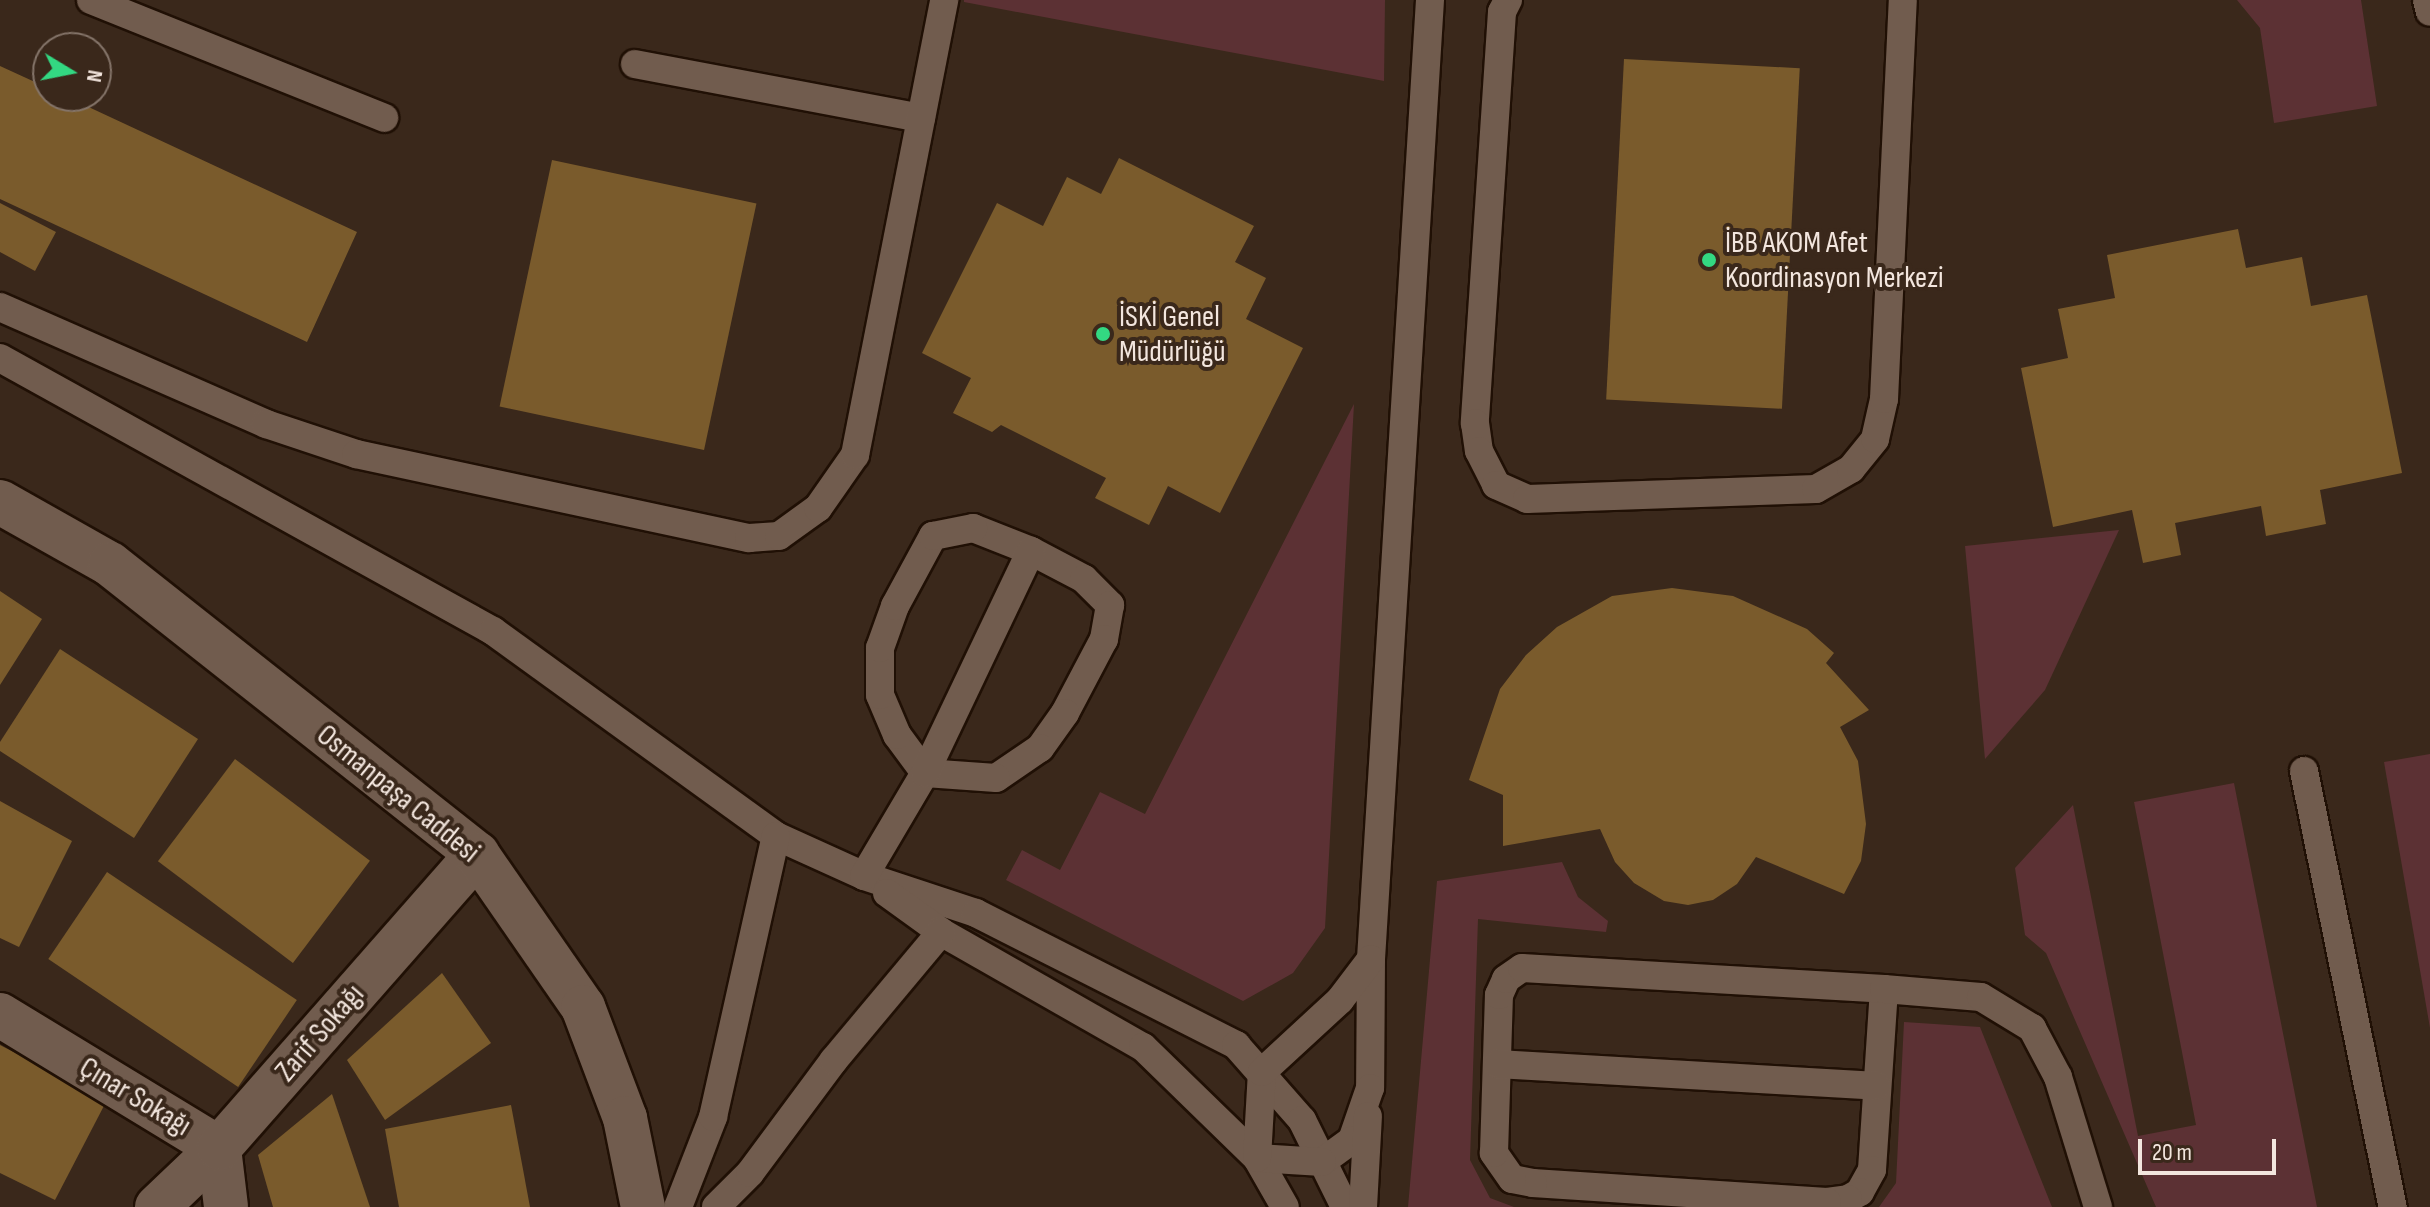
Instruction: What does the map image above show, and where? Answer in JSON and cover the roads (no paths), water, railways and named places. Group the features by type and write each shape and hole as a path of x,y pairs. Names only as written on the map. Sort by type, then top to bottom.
{"main road":[{"name":"Osmanpaşa Caddesi","path":"0,502 110,564 477,854 583,1007 625,1118 643,1207"},
{"name":"Zarif Sokağı","path":"157,1207 219,1148 477,854"},
{"name":"Çınar Sokağı","path":"0,1015 219,1148 226,1207"}],"lane":[{"path":"91,0 384,118"},
{"path":"0,307 266,424 356,454 749,538 779,536 818,508 855,455 944,0"},
{"path":"1363,1207 1370,1088 1371,959 1430,0"},
{"path":"1508,0 1502,12 1475,423 1479,451 1496,485 1527,499 1816,489 1851,469 1875,439 1884,399 1903,0"},
{"path":"2427,0 2430,12"},
{"path":"635,64 921,118"},
{"path":"0,358 493,631 776,836 864,876 976,913 1236,1045 1302,1120 1345,1207"},
{"path":"973,528 1031,551 1084,579 1110,605 1104,639 1040,748 996,778 925,773 897,735 880,695 880,648 895,606 933,536 973,528"},
{"path":"864,876 925,773 1031,551"},
{"path":"2304,771 2393,1207"},
{"path":"678,1207 713,1117 776,836"},
{"path":"864,876 941,932 1143,1047 1257,1158 1285,1207"},
{"path":"716,1207 750,1173 834,1060 941,932"},
{"path":"1257,1158 1262,1072 1340,1000 1371,959"},
{"path":"1884,989 1868,1182 1848,1199 1827,1202 1512,1179 1501,1168 1493,1145 1499,995 1506,979 1522,968 1884,989 1981,997 2032,1028 2058,1077 2098,1207"},
{"path":"1498,1064 1876,1086"},
{"path":"1257,1158 1322,1162 1352,1140 1370,1088"}],"place":[{"name":"İBB AKOM Afet Koordinasyon Merkezi","path":"1709,260"},
{"name":"İSKİ Genel Müdürlüğü","path":"1103,334"}]}
